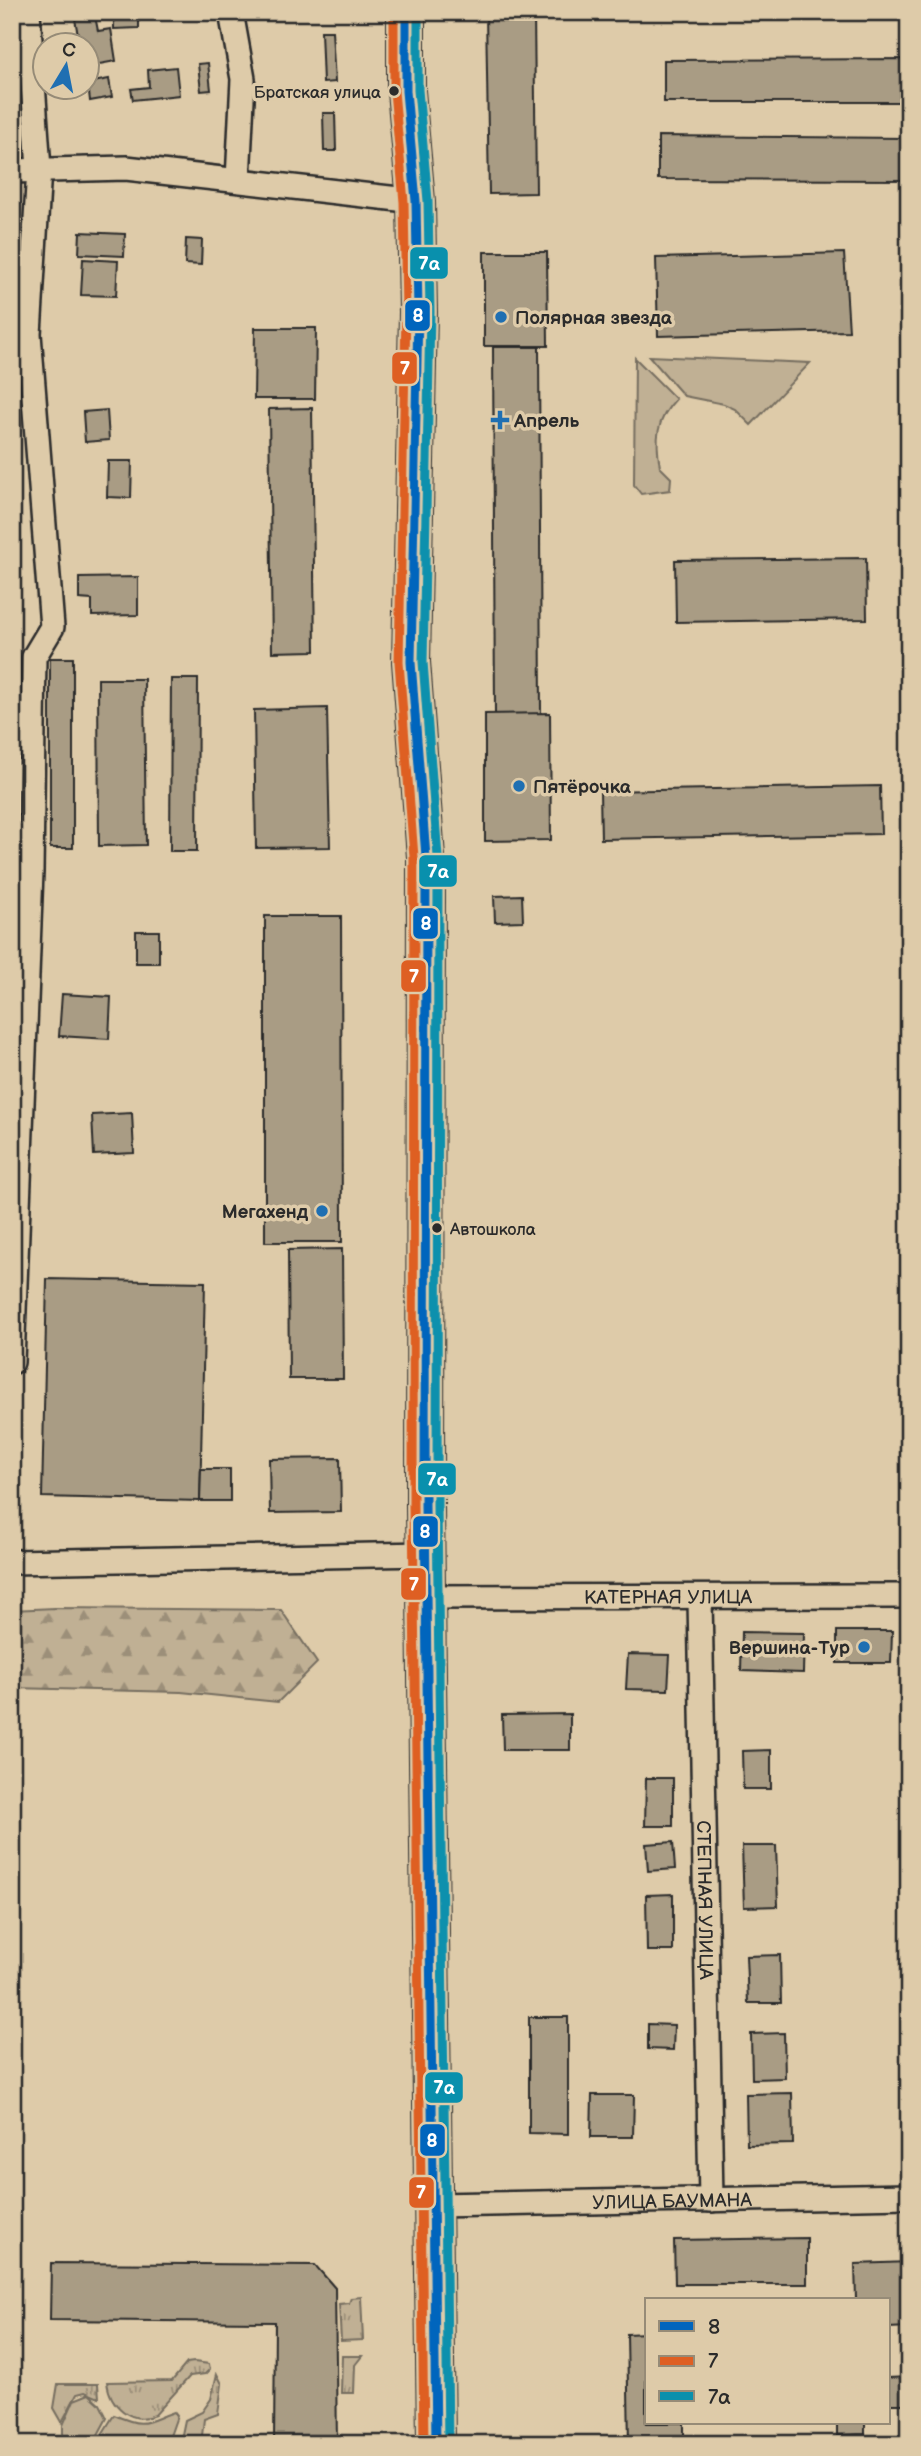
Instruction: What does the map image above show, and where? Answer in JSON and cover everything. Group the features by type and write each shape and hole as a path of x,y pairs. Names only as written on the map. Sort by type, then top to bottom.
{"main road":[{"path":"406,12 406,91 416,201 418,312 411,662 426,857 426,1597 436,2444"}],"street":[{"path":"12,1362 22,871 34,657 52,627 29,334 39,169 28,12"},
{"path":"231,12 243,79 238,180"},
{"path":"12,171 126,168 416,201"},
{"path":"12,1562 426,1554"},
{"name":"КАТЕРНАЯ УЛИЦА","path":"426,1597 700,1599 909,1596"},
{"name":"СТЕПНАЯ УЛИЦА","path":"700,1599 711,2200"},
{"name":"УЛИЦА БАУМАНА","path":"434,2205 909,2196"}],"green space":[{"path":"649,356 810,363 751,425 735,409 724,404 684,396"},
{"path":"635,358 676,399 664,415 658,439 660,467 671,478 670,490 641,494 634,485"},
{"path":"12,1610 281,1610 317,1663 278,1702 181,1692 12,1688"},
{"path":"361,2297 363,2340 341,2341 339,2304"},
{"path":"342,2356 362,2356 355,2365 354,2393 341,2393"},
{"path":"187,2363 209,2364 210,2369 205,2374 190,2376 155,2415 130,2415 112,2399 107,2382 172,2381"},
{"path":"217,2374 222,2384 218,2414 204,2419 201,2444 180,2444 185,2420 202,2412 211,2399"},
{"path":"58,2384 98,2384 99,2398 85,2392 77,2394 62,2422 54,2408"},
{"path":"89,2394 100,2404 107,2418 93,2444 63,2444 63,2425 74,2400"},
{"path":"174,2412 177,2416 170,2436 171,2444 96,2444 114,2415 140,2423"}],"building":[{"path":"486,12 534,12 536,193 489,194"},
{"path":"139,13 139,28 114,29 114,14"},
{"path":"95,16 98,31 111,29 116,61 102,64 102,32 77,32 75,19"},
{"path":"321,31 332,31 335,82 323,83"},
{"path":"909,59 909,102 664,102 664,60"},
{"path":"208,63 211,90 201,91 198,64"},
{"path":"12,66 18,117 12,117"},
{"path":"176,67 179,95 133,100 131,89 149,87 148,70"},
{"path":"109,79 112,97 102,99 102,80"},
{"path":"323,113 335,113 336,151 324,151"},
{"path":"658,136 909,138 909,180 658,179"},
{"path":"80,232 125,234 124,256 79,254"},
{"path":"186,239 202,240 201,265 185,264"},
{"path":"484,252 547,252 548,346 484,346"},
{"path":"844,253 849,331 658,336 656,258"},
{"path":"83,259 118,261 116,296 81,295"},
{"path":"255,328 316,328 315,399 254,399"},
{"path":"493,347 539,347 541,714 495,714"},
{"path":"312,408 315,651 272,652 269,409"},
{"path":"107,410 109,440 85,442 83,412"},
{"path":"108,461 132,461 131,498 107,497"},
{"path":"866,558 867,619 676,622 675,560"},
{"path":"138,577 138,615 92,616 92,600 79,599 79,578"},
{"path":"50,658 73,658 73,848 50,848"},
{"path":"98,679 144,679 146,845 99,846"},
{"path":"171,679 198,679 197,851 170,851"},
{"path":"327,708 330,847 256,848 254,710"},
{"path":"550,713 551,840 485,841 485,714"},
{"path":"880,786 881,834 601,839 600,791"},
{"path":"522,895 523,921 495,922 494,896"},
{"path":"265,916 341,916 342,1242 265,1242"},
{"path":"136,931 159,931 159,963 136,963"},
{"path":"62,994 111,997 109,1039 59,1036"},
{"path":"132,1113 134,1153 94,1155 92,1115"},
{"path":"342,1249 343,1379 289,1379 288,1250"},
{"path":"47,1279 205,1282 200,1501 42,1497"},
{"path":"340,1458 341,1512 270,1513 269,1459"},
{"path":"201,1469 230,1469 230,1501 200,1501"},
{"name":"Вершина-Тур","path":"837,1631 892,1631 891,1663 837,1663"},
{"path":"742,1632 804,1633 803,1673 741,1671"},
{"path":"628,1654 670,1655 668,1690 626,1689"},
{"path":"570,1714 570,1750 503,1750 502,1715"},
{"path":"771,1750 771,1789 743,1789 742,1751"},
{"path":"646,1778 673,1778 673,1826 645,1826"},
{"path":"673,1842 675,1869 648,1871 646,1844"},
{"path":"742,1846 776,1846 778,1906 744,1907"},
{"path":"673,1894 673,1951 647,1951 646,1895"},
{"path":"780,1955 781,2003 748,2003 746,1956"},
{"path":"529,2017 568,2017 568,2134 529,2133"},
{"path":"648,2024 674,2025 673,2050 648,2049"},
{"path":"784,2033 785,2078 752,2079 751,2034"},
{"path":"792,2093 793,2144 747,2145 746,2094"},
{"path":"592,2095 634,2095 633,2137 591,2137"},
{"path":"807,2238 807,2284 675,2284 674,2240"},
{"path":"909,2262 909,2327 890,2328 890,2298 856,2298 855,2264"},
{"path":"51,2263 315,2265 335,2288 337,2444 274,2444 275,2322 50,2320"},
{"path":"645,2333 645,2424 684,2424 684,2444 629,2444 627,2334"},
{"path":"909,2377 909,2404 890,2404 890,2378"},
{"path":"837,2424 865,2424 865,2434 837,2435"}],"transit line":[{"name":"7","path":"394,12 394,91 404,202 406,312 399,662 414,857 413,1505 424,2444"},
{"name":"8","path":"406,12 406,91 416,201 418,312 411,662 426,857 425,1505 436,2444"},
{"name":"7а","path":"418,12 418,90 428,201 430,312 423,662 438,857 437,1505 448,2444"}],"place":[{"name":"Братская улица","path":"394,91"},
{"name":"Полярная звезда","path":"501,317"},
{"name":"Апрель","path":"500,420"},
{"name":"Пятёрочка","path":"519,786"},
{"name":"Мегахенд","path":"322,1211"},
{"name":"Автошкола","path":"437,1228"},
{"name":"Вершина-Тур","path":"864,1647"}]}
